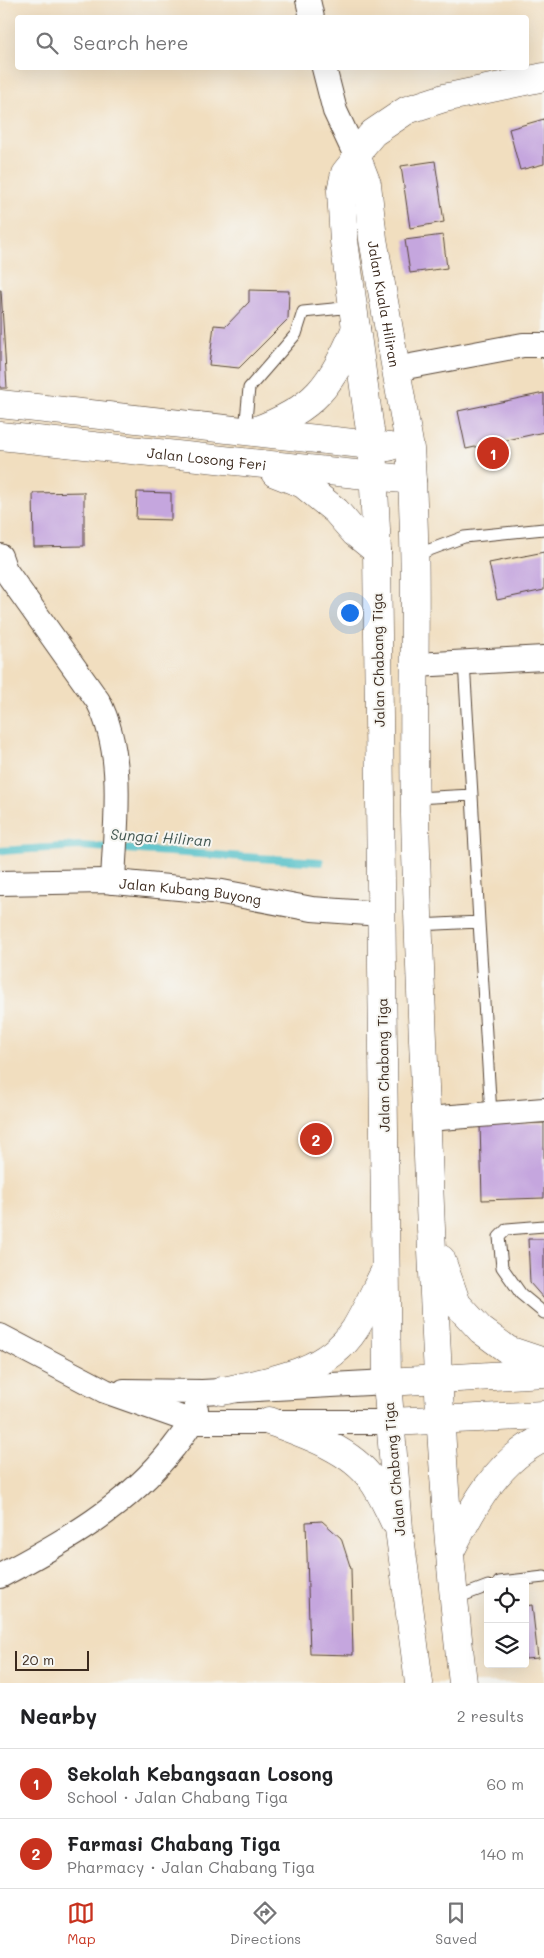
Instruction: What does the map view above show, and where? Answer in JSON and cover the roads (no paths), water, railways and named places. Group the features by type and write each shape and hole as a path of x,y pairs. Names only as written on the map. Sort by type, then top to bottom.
{"main road":[{"name":"Jalan Kuala Hiliran","path":"372,445 344,241 341,192 345,173 357,158 362,145 373,133 408,110 444,98 544,77"},
{"name":"Jalan Kuala Hiliran","path":"357,158 367,184 373,239 410,449"},
{"path":"249,432 280,422 315,399 339,367 355,317"},
{"path":"0,404 410,449 416,555 415,804 418,912 438,1379 449,1554 463,1683"},
{"name":"Jalan Losong Feri","path":"0,436 412,480"},
{"name":"Jalan Chabang Tiga","path":"372,445 377,550 388,1382 398,1529 419,1683"},
{"path":"253,463 302,484 336,511 355,533 377,550"},
{"path":"432,1232 457,1304 481,1330 508,1350 544,1362"},
{"path":"212,1391 274,1380 312,1368 337,1350 354,1330 386,1269"},
{"path":"388,1382 544,1373"},
{"path":"390,1422 544,1415"},
{"path":"269,1421 315,1437 346,1456 371,1478 398,1529"},
{"path":"449,1554 466,1519 506,1463 544,1438"}],"street":[{"path":"308,0 311,15"},
{"path":"325,70 335,111 357,158"},
{"path":"395,369 523,345 544,345"},
{"path":"0,556 5,570 98,701 108,720 114,746 116,776 113,882"},
{"path":"416,665 544,658"},
{"name":"Jalan Kubang Buyong","path":"0,883 113,882 222,892 312,909 381,906"},
{"path":"427,1119 544,1110"},
{"path":"0,1336 105,1391 193,1422 390,1422"},
{"path":"105,1391 212,1391 388,1382"},
{"path":"0,1576 57,1546 102,1516 153,1473 193,1422 212,1391"}],"lane":[{"path":"249,432 249,388 296,334 303,312 355,317"},
{"path":"416,555 464,538 544,529"},
{"path":"464,662 491,1114"},
{"path":"415,804 472,795"},
{"path":"418,912 479,922"},
{"path":"544,1226 507,1229 499,1237 502,1267 521,1294 544,1313"},
{"path":"529,1579 544,1577"},
{"path":"453,1600 484,1588"}],"waterway":[{"name":"Sungai Hiliran","path":"0,851 80,846 320,862"}],"place":[{"name":"Sekolah Kebangsaan Losong","path":"493,453"},
{"name":"Farmasi Chabang Tiga","path":"316,1139"}]}
